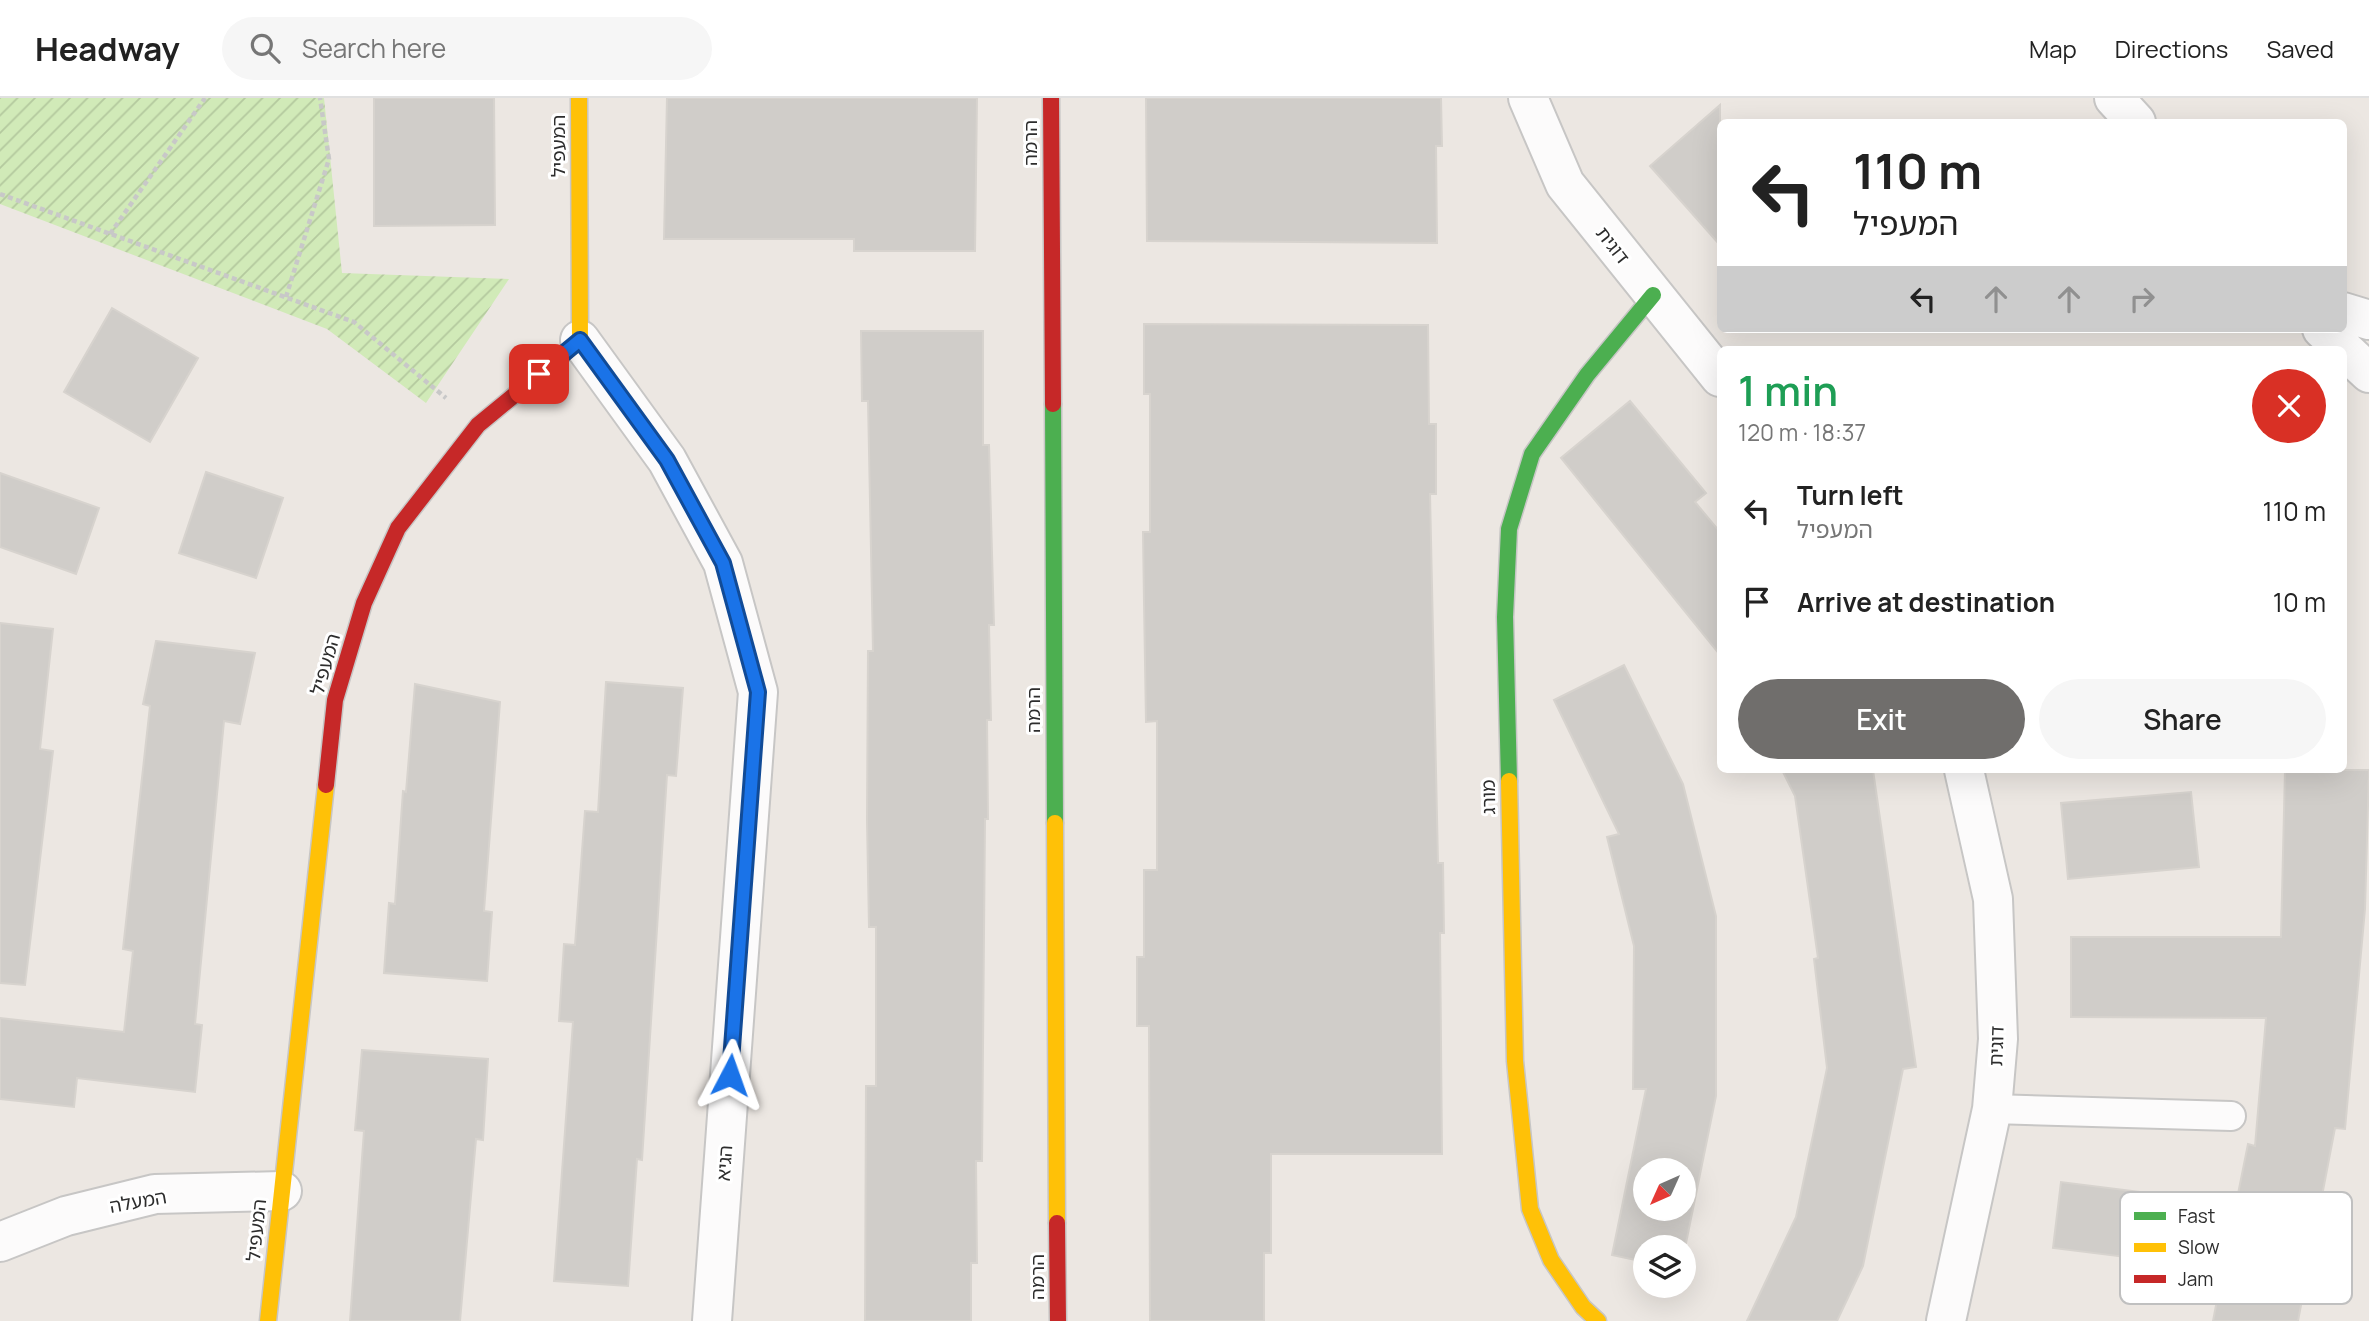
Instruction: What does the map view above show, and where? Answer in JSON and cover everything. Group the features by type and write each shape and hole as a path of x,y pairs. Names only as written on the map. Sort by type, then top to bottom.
{"street":[{"name":"המעפיל","path":"268,1321 335,700 364,603 398,528 478,425 580,340 579,98"},
{"name":"הרמה","path":"1051,98 1058,1321"},
{"name":"דוגית","path":"1528,98 1565,184 1717,373"},
{"path":"2114,98 2133,119"},
{"name":"מורג","path":"1598,1321 1583,1307 1552,1260 1530,1209 1515,1061 1505,617 1509,529 1532,454 1587,375 1653,295"},
{"path":"2347,313 2369,320"},
{"path":"2326,333 2340,346"},
{"name":"הגיא","path":"580,340 667,460 723,563 758,692 712,1321"},
{"path":"2347,352 2369,373"},
{"name":"דוגית","path":"1946,1321 1992,1109 1997,1039 1993,899 1965,773"},
{"name":"המעלה","path":"0,1242 66,1216 155,1195 282,1191"}],"lane":[{"path":"1992,1109 2231,1116"}],"path":[{"path":"110,234 205,98"},
{"path":"285,297 329,159 320,98"},
{"path":"0,194 354,322 478,425"}],"green space":[{"path":"0,98 324,98 342,273 509,279 426,403 327,329 0,204"}],"building":[{"path":"374,98 494,98 495,225 374,226"},
{"path":"667,98 977,98 975,251 854,251 854,239 664,239"},
{"path":"1146,98 1441,98 1442,146 1436,146 1437,243 1147,241"},
{"path":"1720,105 1720,119 1717,119 1717,242 1650,166"},
{"path":"112,308 198,358 150,442 64,392"},
{"path":"1144,324 1428,325 1429,424 1436,424 1436,494 1430,494 1438,863 1443,863 1444,933 1440,933 1442,1154 1271,1154 1271,1253 1264,1253 1264,1321 1150,1321 1149,1026 1137,1026 1137,957 1144,957 1144,870 1157,870 1157,721 1146,722 1143,532 1150,532 1150,394 1144,394"},
{"path":"861,331 983,331 983,445 989,445 994,625 989,625 991,720 987,720 988,819 985,819 982,1161 976,1161 977,1263 971,1263 971,1321 865,1321 866,1086 876,1086 876,927 869,927 868,651 873,651 868,401 862,401"},
{"path":"1630,401 1706,493 1695,502 1717,528 1717,651 1561,458"},
{"path":"206,472 283,498 256,578 179,553"},
{"path":"0,473 99,508 76,574 0,547"},
{"path":"0,623 53,629 40,749 53,751 25,985 0,983"},
{"path":"156,641 255,653 240,724 224,721 195,1024 202,1025 195,1092 77,1078 74,1107 0,1099 0,1018 124,1032 133,951 123,949 150,706 143,704"},
{"path":"1624,665 1683,784 1716,916 1716,1096 1696,1194 1696,1158 1633,1158 1633,1222 1690,1222 1688,1235 1633,1235 1633,1259 1612,1255 1646,1089 1633,1089 1634,946 1607,837 1619,834 1554,700"},
{"path":"606,682 683,688 676,776 667,775 642,1160 637,1159 628,1286 554,1281 573,1022 559,1021 564,944 575,945 585,811 598,812"},
{"path":"415,684 500,702 484,911 492,912 487,981 384,973 389,903 395,904 403,791 406,792"},
{"path":"2347,770 2369,770 2365,909 2345,1129 2335,1128 2323,1192 2238,1192 2248,1144 2255,1146 2266,1018 2071,1017 2071,937 2281,937 2285,773 2347,773"},
{"path":"1784,773 1873,773 1916,1067 1903,1069 1863,1266 1837,1321 1747,1321 1796,1217 1827,1068 1814,959 1818,958 1795,796"},
{"path":"2191,792 2199,867 2068,879 2061,803"},
{"path":"362,1050 488,1059 483,1140 476,1139 460,1321 350,1321 364,1131 355,1130"},
{"path":"2061,1182 2141,1192 2120,1192 2120,1256 2053,1248"},
{"path":"2216,1304 2301,1304 2298,1321 2213,1321"}],"traffic: fast":[{"path":"1509,781 1505,617 1509,529 1532,454 1587,375 1653,295"},
{"path":"1053,404 1055,823"}],"traffic: slow":[{"path":"569,350 580,340 579,98"},
{"path":"1509,781 1515,1061 1530,1209 1551,1260 1583,1307 1598,1321"},
{"path":"268,1321 326,785"},
{"path":"1055,823 1057,1223"}],"traffic: jam":[{"path":"1051,98 1053,404"},
{"path":"326,785 335,700 364,603 398,528 478,425 569,350"},
{"path":"1057,1223 1058,1321"}],"route":[{"path":"539,374 580,340 667,460 723,563 758,692 730,1075"}]}
